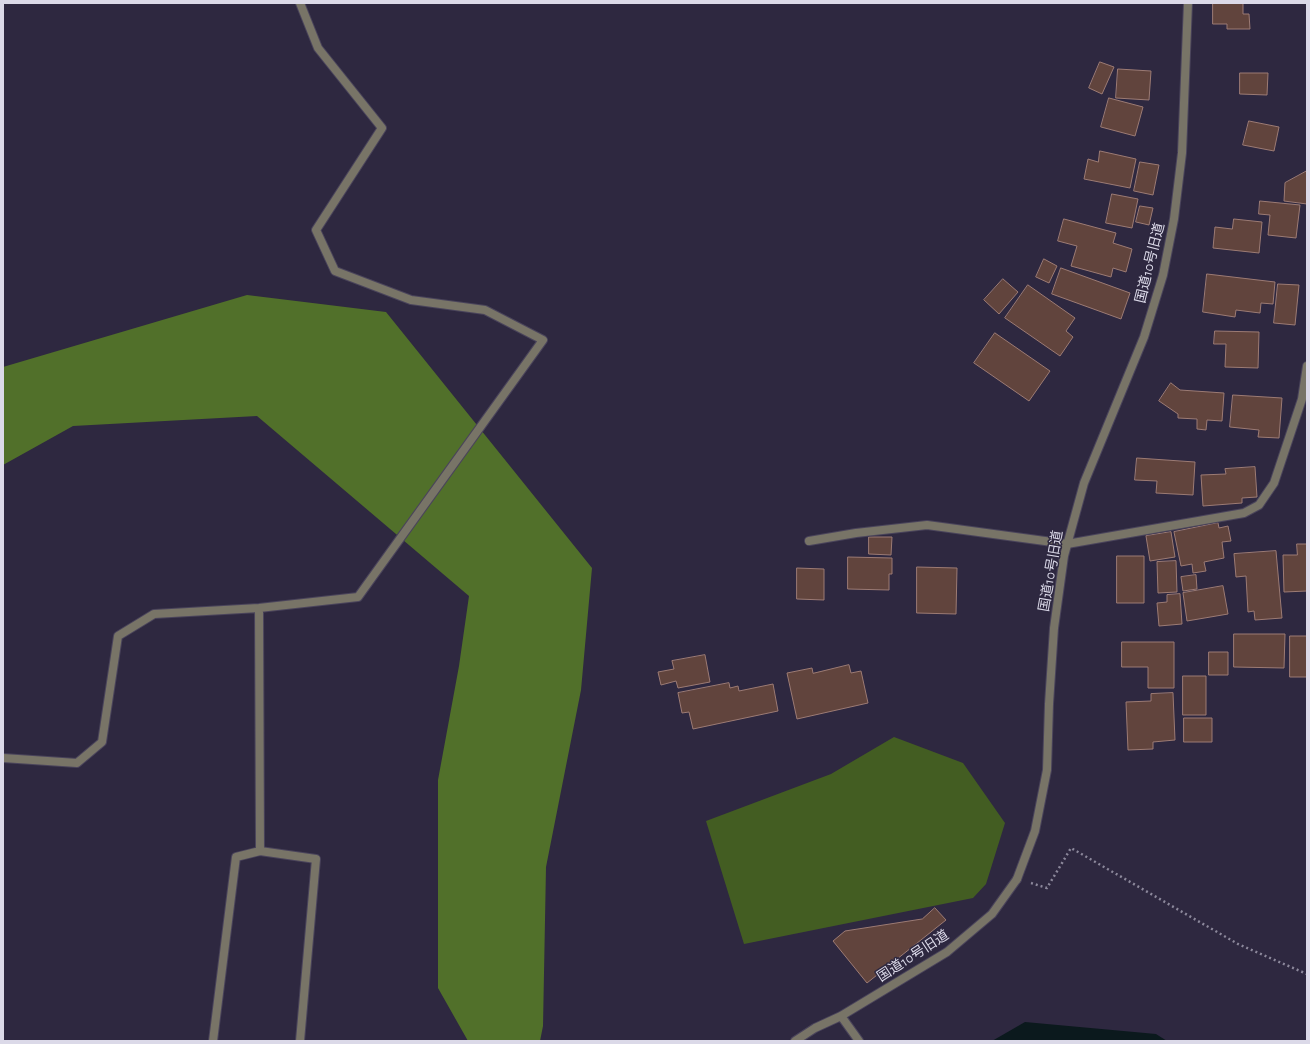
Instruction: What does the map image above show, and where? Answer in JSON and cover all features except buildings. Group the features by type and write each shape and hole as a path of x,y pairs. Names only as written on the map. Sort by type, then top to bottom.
{"street":[{"path":"3,758 77,763 102,742 118,636 154,614 259,608 358,597 543,340 484,310 411,300 335,271 316,230 382,128 318,48 300,3"},
{"name":"国道10号旧道","path":"795,1041 815,1028 841,1016 947,952 992,914 1017,879 1035,831 1047,770 1049,704 1054,628 1058,591 1067,544 1084,483 1144,337 1163,275 1174,219 1182,153 1188,3"},
{"path":"810,541 856,533 927,526 1067,544 1244,513 1258,505 1274,483 1302,399 1307,366"},
{"path":"259,608 260,851"},
{"path":"213,1041 236,857 260,851 316,859 300,1041"},
{"path":"841,1016 859,1041"}],"path":[{"path":"1017,879 1047,888 1070,848 1238,944 1307,974"}],"green space":[{"path":"247,295 386,312 592,568 581,690 546,867 543,1026 540,1041 468,1041 438,988 438,780 459,666 469,596 257,416 73,426 3,465 3,367"},
{"path":"894,737 963,763 1005,823 986,884 973,898 744,944 706,821 831,774"}],"shaded area":[{"path":"1025,1022 1156,1034 1167,1041 992,1041"}]}
